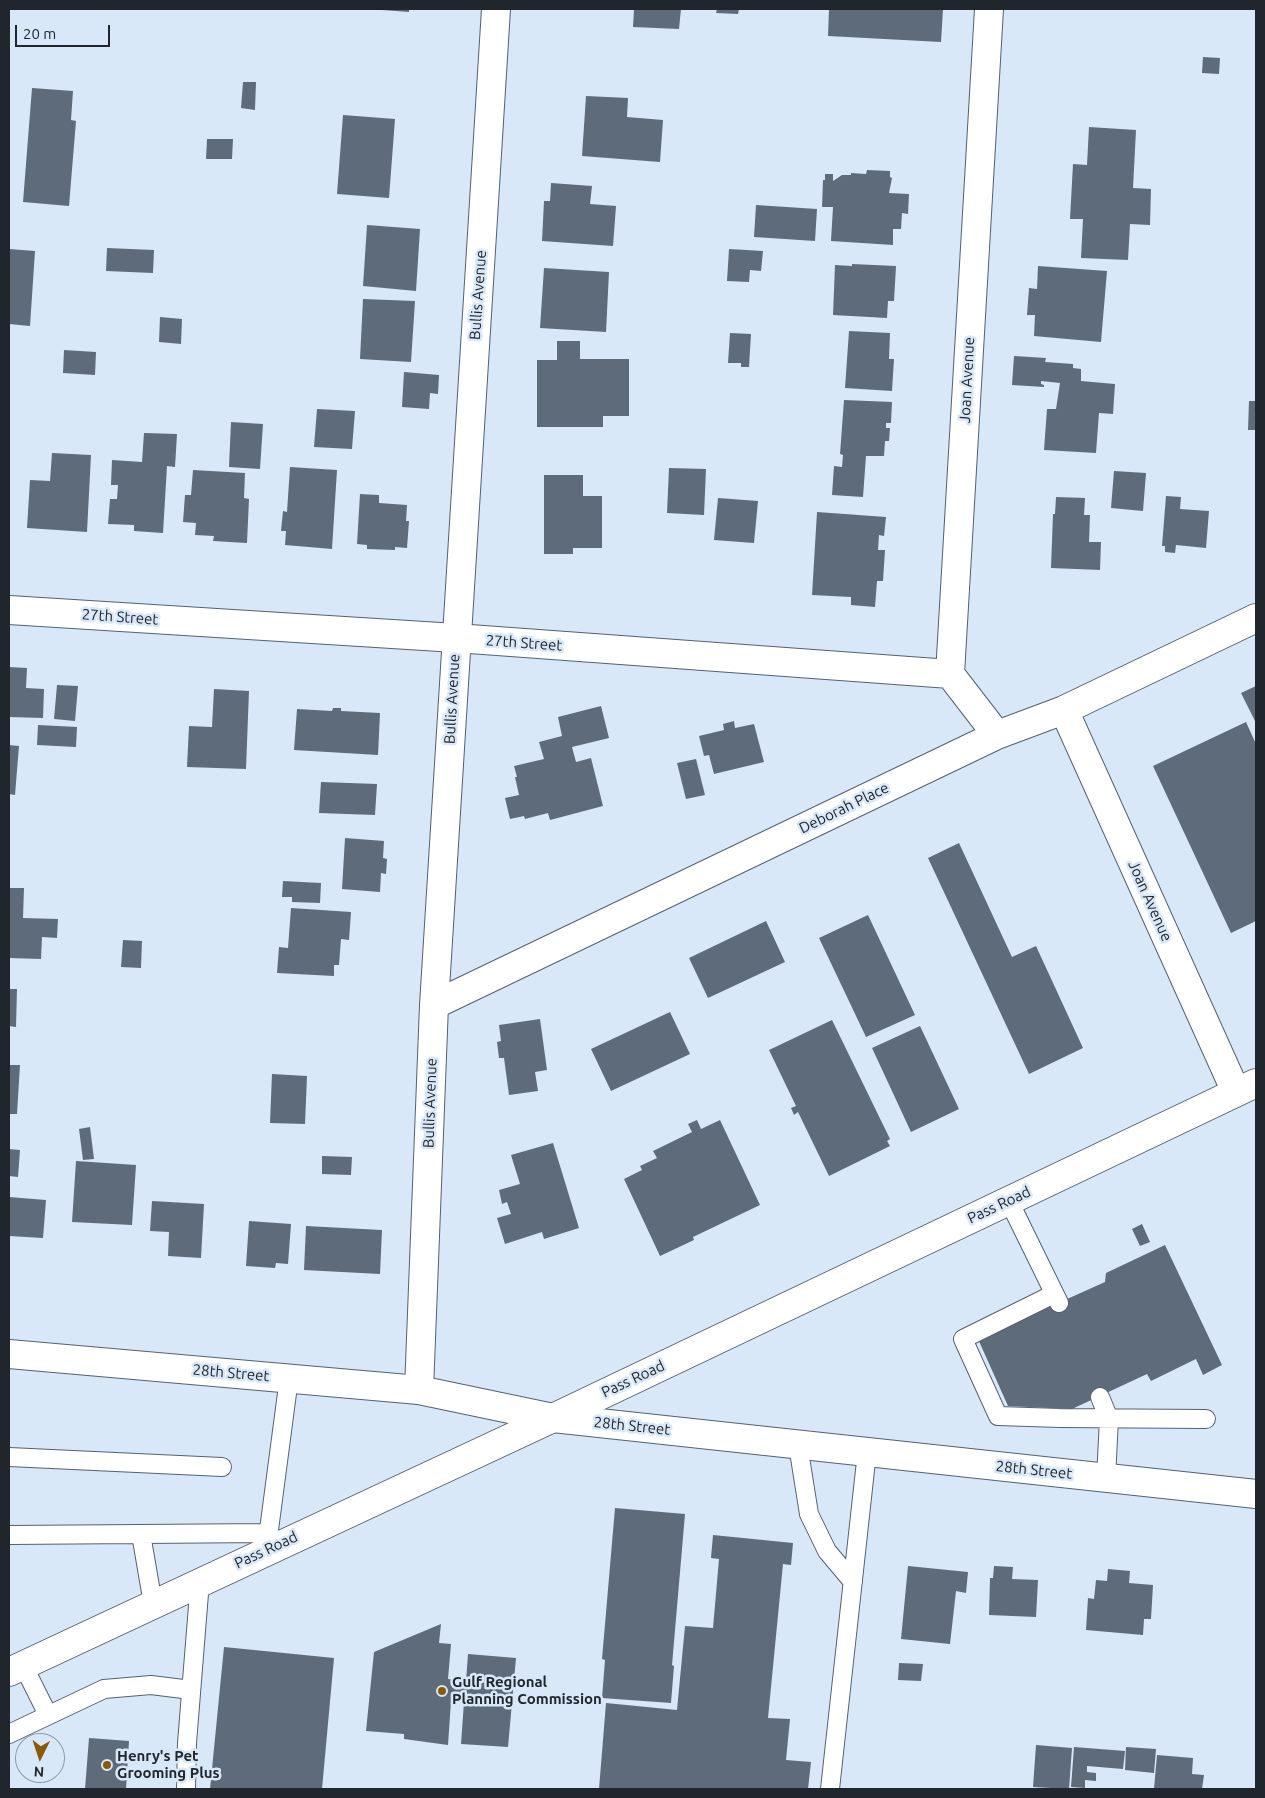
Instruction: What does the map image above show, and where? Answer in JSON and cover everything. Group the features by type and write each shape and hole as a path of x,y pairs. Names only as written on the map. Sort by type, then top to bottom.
{"street":[{"name":"Bullis Avenue","path":"419,1390 434,1005 496,9"},
{"name":"Joan Avenue","path":"950,674 989,9"},
{"name":"27th Street","path":"9,610 456,638 950,674"},
{"name":"Deborah Place","path":"434,1005 997,735 1064,710 1256,618"},
{"path":"950,674 997,735"},
{"name":"Joan Avenue","path":"1064,710 1246,1088"},
{"name":"Pass Road","path":"16,1668 200,1581 267,1542 553,1418 1246,1088"},
{"name":"28th Street","path":"9,1354 419,1390 553,1418 1256,1494"}],"lane":[{"path":"1009,1201 1057,1298 1013,1319 963,1339 998,1416 1058,1414 1109,1419 1206,1419"},
{"path":"9,1535 141,1534 267,1542 289,1378"},
{"path":"1100,1396 1109,1419 1106,1478"},
{"path":"798,1445 809,1514 827,1551 853,1582"},
{"path":"830,1789 868,1452"},
{"path":"9,1457 222,1467"},
{"path":"141,1534 153,1604"},
{"path":"186,1789 187,1743 200,1581"},
{"path":"16,1668 48,1715"},
{"path":"9,1734 104,1688 151,1685 191,1690"}],"building":[{"path":"409,9 409,12 382,10"},
{"path":"634,9 681,9 679,29 633,27"},
{"path":"717,9 739,9 738,14 716,13"},
{"path":"829,9 943,9 941,42 828,36"},
{"path":"1203,57 1220,58 1219,74 1202,73"},
{"path":"243,82 256,82 255,110 241,108"},
{"path":"32,88 73,91 71,120 76,121 69,206 23,202"},
{"path":"586,96 628,98 627,117 663,120 660,162 582,156"},
{"path":"343,115 395,119 389,198 337,194"},
{"path":"1089,127 1136,130 1133,188 1151,189 1150,225 1130,224 1128,260 1081,258 1083,219 1070,219 1073,164 1087,165"},
{"path":"207,139 233,139 232,159 206,159"},
{"path":"867,170 890,171 890,177 892,178 889,193 909,194 908,214 902,213 901,229 893,229 893,245 831,241 833,207 822,207 825,174 833,174 833,181 842,175 851,175 851,173 866,174"},
{"path":"551,183 592,186 590,204 616,206 613,246 542,241 544,201 550,201"},
{"path":"756,205 817,209 815,241 754,237"},
{"path":"367,225 420,229 416,291 363,286"},
{"path":"107,248 154,250 153,273 106,271"},
{"path":"9,249 35,251 30,326 9,324"},
{"path":"729,249 763,251 761,271 750,270 749,282 727,281"},
{"path":"852,264 896,266 894,301 888,301 887,318 833,315 835,265 852,266"},
{"path":"1038,266 1107,271 1101,342 1034,336 1035,315 1027,315 1029,288 1037,289"},
{"path":"544,268 609,272 606,332 540,328"},
{"path":"363,299 415,301 411,362 360,359"},
{"path":"160,317 182,319 181,344 159,342"},
{"path":"849,331 890,333 889,359 894,359 892,391 845,388"},
{"path":"730,333 751,334 749,367 741,367 741,363 728,363"},
{"path":"557,341 580,341 580,359 629,359 629,416 603,416 603,427 537,427 537,360 557,360"},
{"path":"64,350 96,352 95,375 63,373"},
{"path":"1014,356 1046,358 1045,362 1073,364 1073,368 1081,369 1081,381 1115,384 1113,414 1099,413 1096,453 1044,450 1047,409 1056,409 1060,383 1041,381 1044,387 1012,385"},
{"path":"404,372 439,375 438,394 430,393 429,409 402,407"},
{"path":"844,400 892,402 891,423 886,423 886,428 890,428 889,441 885,441 884,456 866,456 863,497 832,495 834,466 842,467 843,455 840,454"},
{"path":"1249,401 1256,401 1256,430 1248,430"},
{"path":"317,409 355,411 352,449 314,447"},
{"path":"231,422 263,424 260,469 229,467"},
{"path":"144,433 177,434 175,467 167,466 163,533 134,531 134,525 108,524 110,499 117,499 118,485 111,485 112,460 142,462"},
{"path":"52,453 91,455 87,532 27,528 30,480 50,481"},
{"path":"290,467 337,470 332,549 285,545 286,531 281,531 283,511 287,512"},
{"path":"669,468 706,469 704,515 667,513"},
{"path":"193,470 245,473 244,498 249,499 247,543 213,541 214,536 195,535 196,523 183,522 185,495 191,495"},
{"path":"1114,471 1146,473 1143,511 1111,508"},
{"path":"544,475 583,475 583,496 602,496 602,548 573,548 573,554 544,554"},
{"path":"360,494 379,495 379,503 407,505 406,521 409,521 407,548 395,547 395,550 367,549 367,545 357,544"},
{"path":"1166,496 1181,497 1180,509 1209,511 1206,548 1176,545 1175,553 1165,552 1165,546 1162,546"},
{"path":"1056,497 1085,498 1084,515 1090,515 1089,542 1101,542 1100,570 1051,568 1053,514 1055,514"},
{"path":"718,498 758,501 754,543 714,540"},
{"path":"817,512 886,517 884,536 879,535 878,550 885,550 883,581 877,581 875,607 851,605 851,597 812,595"},
{"path":"9,667 27,668 26,688 44,689 43,718 9,717"},
{"path":"57,685 78,686 75,721 54,719"},
{"path":"1256,686 1256,723 1241,693"},
{"path":"214,689 249,691 246,769 187,767 189,726 212,727"},
{"path":"601,706 609,738 572,747 576,762 591,758 603,806 550,820 548,813 525,819 524,816 510,819 505,798 519,795 514,766 544,759 539,742 562,736 558,717"},
{"path":"333,708 341,708 341,711 380,713 378,755 294,750 297,709 332,711"},
{"path":"734,721 735,728 754,724 764,762 714,774 709,755 704,756 699,736 724,730 723,724"},
{"path":"1246,722 1256,744 1256,921 1231,933 1153,766"},
{"path":"38,725 77,727 76,747 37,745"},
{"path":"9,745 19,746 15,795 9,794"},
{"path":"696,759 705,795 686,799 677,763"},
{"path":"321,782 377,784 375,815 319,813"},
{"path":"345,838 384,841 383,858 387,859 386,874 381,873 380,892 342,889"},
{"path":"959,843 1012,957 1036,946 1083,1048 1029,1074 928,858"},
{"path":"283,881 321,883 320,903 292,902 292,897 282,897"},
{"path":"9,888 24,888 23,918 58,919 57,938 42,937 41,959 9,958"},
{"path":"291,908 351,912 349,940 341,939 339,965 334,965 334,976 277,973 279,947 288,948"},
{"path":"868,915 915,1015 866,1037 819,938"},
{"path":"766,921 785,962 708,998 689,958"},
{"path":"123,940 142,941 141,968 121,967"},
{"path":"9,989 17,989 16,1027 9,1026"},
{"path":"670,1012 690,1054 611,1091 591,1049"},
{"path":"540,1019 547,1070 535,1072 538,1091 509,1095 504,1058 499,1058 497,1042 501,1041 499,1025"},
{"path":"832,1020 890,1139 887,1141 890,1146 829,1176 798,1112 794,1115 791,1108 796,1106 769,1050"},
{"path":"920,1026 959,1109 911,1132 872,1048"},
{"path":"9,1065 20,1065 17,1114 9,1114"},
{"path":"272,1074 307,1076 305,1124 270,1123"},
{"path":"697,1120 701,1129 720,1120 760,1205 693,1237 694,1240 660,1256 624,1179 642,1170 640,1166 657,1158 653,1151 692,1132 688,1124"},
{"path":"90,1127 94,1159 83,1160 79,1129"},
{"path":"553,1143 579,1228 544,1239 542,1232 505,1244 497,1218 511,1214 507,1202 502,1204 499,1190 520,1184 511,1155"},
{"path":"9,1149 20,1150 18,1177 9,1176"},
{"path":"322,1156 352,1157 351,1175 322,1174"},
{"path":"76,1161 136,1165 132,1225 72,1222"},
{"path":"9,1197 46,1200 43,1238 9,1236"},
{"path":"152,1201 204,1204 201,1258 168,1256 169,1232 150,1231"},
{"path":"249,1221 291,1224 288,1264 276,1263 275,1268 246,1266"},
{"path":"1142,1224 1150,1242 1140,1246 1132,1229"},
{"path":"306,1226 382,1230 380,1274 304,1270"},
{"path":"1165,1245 1222,1365 1203,1375 1196,1359 1151,1381 1147,1374 1072,1409 1008,1406 978,1339 1105,1282 1106,1273"},
{"path":"615,1508 685,1514 672,1665 674,1666 671,1703 602,1698 605,1660 602,1659"},
{"path":"713,1535 793,1543 791,1565 783,1564 768,1718 790,1719 786,1760 811,1762 808,1789 599,1789 606,1703 677,1710 685,1626 713,1628 719,1559 711,1558"},
{"path":"908,1566 968,1572 966,1593 956,1591 950,1644 901,1639"},
{"path":"994,1566 1013,1567 1012,1579 1038,1580 1036,1617 989,1615 990,1578 993,1578"},
{"path":"1108,1569 1130,1571 1129,1583 1153,1585 1151,1619 1144,1619 1143,1635 1086,1630 1088,1598 1094,1599 1096,1580 1107,1581"},
{"name":"Gulf Regional Planning Commission","path":"441,1624 439,1643 451,1644 448,1679 466,1681 468,1654 516,1658 508,1747 461,1744 464,1702 451,1701 448,1745 404,1739 404,1734 366,1731 374,1652"},
{"path":"224,1647 334,1658 322,1789 210,1789"},
{"path":"899,1663 923,1664 921,1681 898,1680"},
{"name":"Henry's Pet Grooming Plus","path":"89,1738 129,1741 126,1789 85,1789"},
{"path":"1036,1745 1072,1748 1069,1789 1033,1787"},
{"path":"1074,1747 1125,1751 1123,1769 1087,1766 1087,1772 1096,1773 1096,1781 1085,1780 1085,1788 1071,1787"},
{"path":"1126,1747 1156,1749 1154,1773 1125,1770"},
{"path":"1157,1755 1193,1758 1192,1774 1204,1775 1202,1789 1154,1789"}],"place":[{"name":"Gulf Regional Planning Commission","path":"442,1691"},
{"name":"Henry's Pet Grooming Plus","path":"107,1765"}]}
